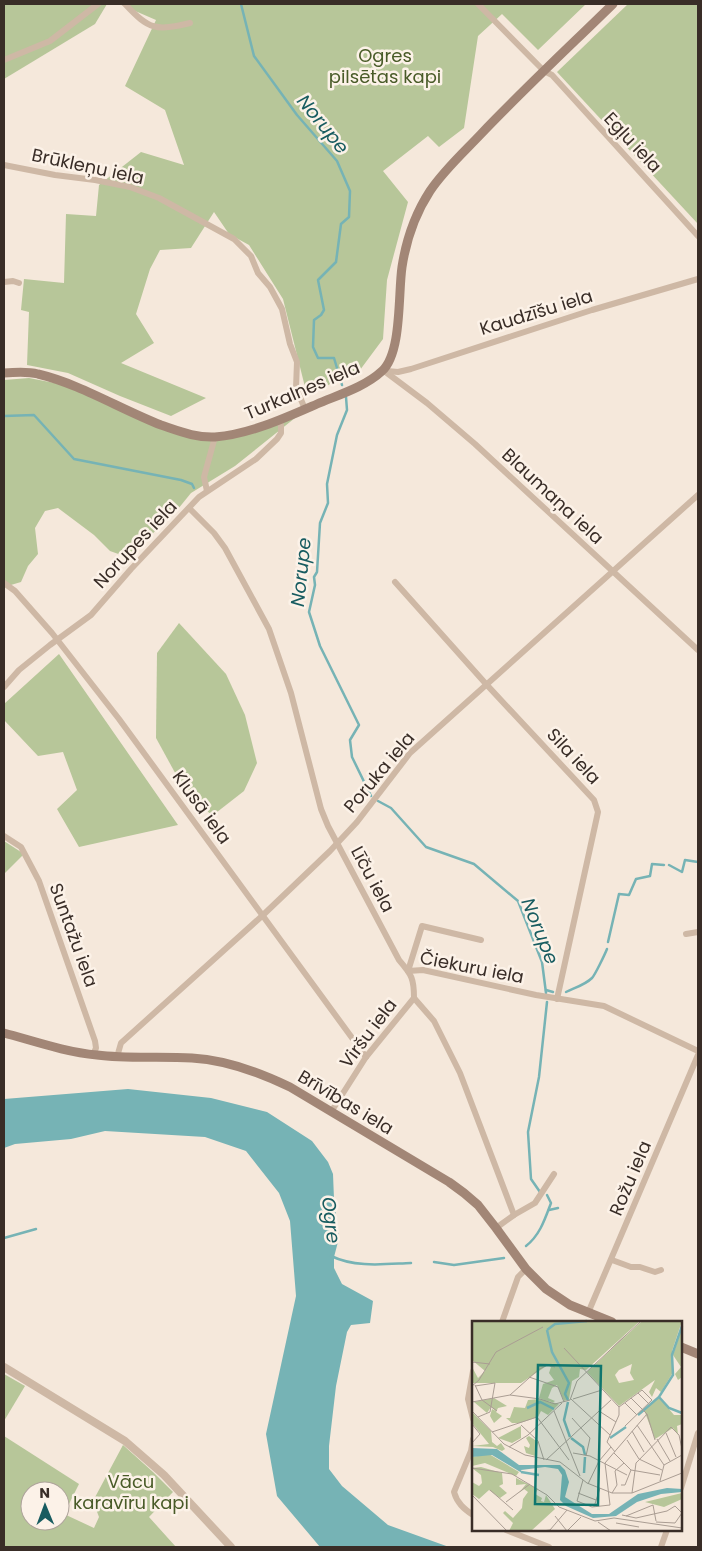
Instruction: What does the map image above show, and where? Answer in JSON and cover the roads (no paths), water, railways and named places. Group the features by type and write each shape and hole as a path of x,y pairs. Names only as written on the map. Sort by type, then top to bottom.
{"main road":[{"name":"Turkalnes iela","path":"4,373 37,373 178,431 204,437 215,437 249,430 278,420 368,382 383,370 394,350 406,245 424,201 446,171 613,4"},
{"name":"Brīvības iela","path":"4,1033 93,1055 193,1058 240,1066 276,1081 449,1182 478,1205 526,1269 550,1292 570,1305 609,1321"},
{"path":"682,1347 698,1354"}],"street":[{"path":"4,60 50,41 98,4"},
{"path":"125,4 137,17 150,26 167,28 190,23"},
{"name":"Egļu iela","path":"478,4 544,71 552,75 698,236"},
{"name":"Brūkleņu iela","path":"4,165 130,187 159,198 234,239 250,256 258,273 270,287 282,309 290,344 297,362 296,388 305,409"},
{"name":"Kaudzīšu iela","path":"383,370 398,372 411,369 574,316 698,279"},
{"path":"4,282 13,281 19,283"},
{"name":"Blaumaņa iela","path":"383,370 423,400 474,444 698,650"},
{"name":"Norupes iela","path":"4,687 19,670 91,615 136,564 207,491 236,474 256,459 277,439 281,433 281,425 278,420"},
{"path":"207,491 204,477 215,437"},
{"name":"Poruka iela","path":"117,1057 121,1043 262,916 336,844 357,822 410,753 611,572 695,502 698,495"},
{"name":"Līču iela","path":"189,508 214,533 225,548 269,629 291,693 321,809 336,844 399,960 408,970 414,982 414,998"},
{"name":"Sila iela","path":"395,582 486,684 594,800 598,812 557,999"},
{"name":"Klusā iela","path":"4,583 19,595 58,640 119,719 366,1057"},
{"name":"Suntažu iela","path":"4,836 21,847 39,881 95,1041 96,1048 93,1055"},
{"path":"408,970 422,926 481,940"},
{"path":"686,934 698,932"},
{"name":"Čiekuru iela","path":"408,970 423,970 557,999 604,1006 698,1053"},
{"path":"414,998 434,1021 460,1074 514,1215"},
{"name":"Viršu iela","path":"331,1112 366,1057 414,998"},
{"name":"Rožu iela","path":"588,1313 698,1053"},
{"path":"496,1228 535,1203 554,1174"},
{"path":"612,1260 631,1267 640,1267 655,1272 662,1270"},
{"path":"502,1321 518,1277 526,1269"},
{"path":"4,1367 125,1442 164,1475 231,1547"},
{"path":"472,1377 468,1399 472,1413"},
{"path":"682,1485 698,1433"},
{"path":"472,1445 454,1492 462,1507 472,1514"},
{"path":"509,1531 549,1547"},
{"path":"661,1547 667,1531"}],"water":[{"name":"Ogre","path":"128,1089 211,1098 267,1112 312,1141 328,1162 333,1174 339,1238 334,1257 334,1268 342,1284 373,1301 370,1323 351,1325 347,1332 336,1386 329,1446 329,1469 342,1486 388,1525 449,1547 320,1547 277,1496 266,1434 296,1296 290,1221 279,1193 246,1151 205,1137 105,1131 71,1139 15,1144 4,1148 4,1099"}],"waterway":[{"name":"Norupe","path":"241,4 254,56 297,115 337,161 350,191 349,217 341,224 336,262 318,280 324,310 314,320 313,347 318,358 334,358 342,385"},
{"name":"Norupe","path":"346,397 347,410 337,435 327,484 328,503 320,523 317,572 314,577 315,585 309,612 320,646 359,725 350,740 352,757 371,796"},
{"path":"4,416 34,415 74,459 181,480 192,484 194,488"},
{"name":"Norupe","path":"378,801 391,808 426,847 474,864 518,901 542,962 546,993"},
{"path":"669,865 682,872 685,860 698,862"},
{"path":"608,942 619,894 629,895 636,879 650,876 652,864 664,865"},
{"path":"566,992 592,978 607,949"},
{"name":"Norupe","path":"546,990 553,992"},
{"name":"Norupe","path":"540,1192 531,1179 528,1132 539,1077 547,1002"},
{"name":"Norupe","path":"526,1246 535,1237 544,1221 551,1203 547,1195"},
{"path":"549,1210 558,1208"},
{"path":"4,1238 36,1229"},
{"name":"Norupe","path":"331,1256 360,1264 411,1263"},
{"name":"Norupe","path":"434,1262 454,1265 504,1258"}],"park label":[{"name":"Ogres pilsētas kapi","path":"385,65"},
{"name":"Vācu karavīru kapi","path":"131,1491"}]}
